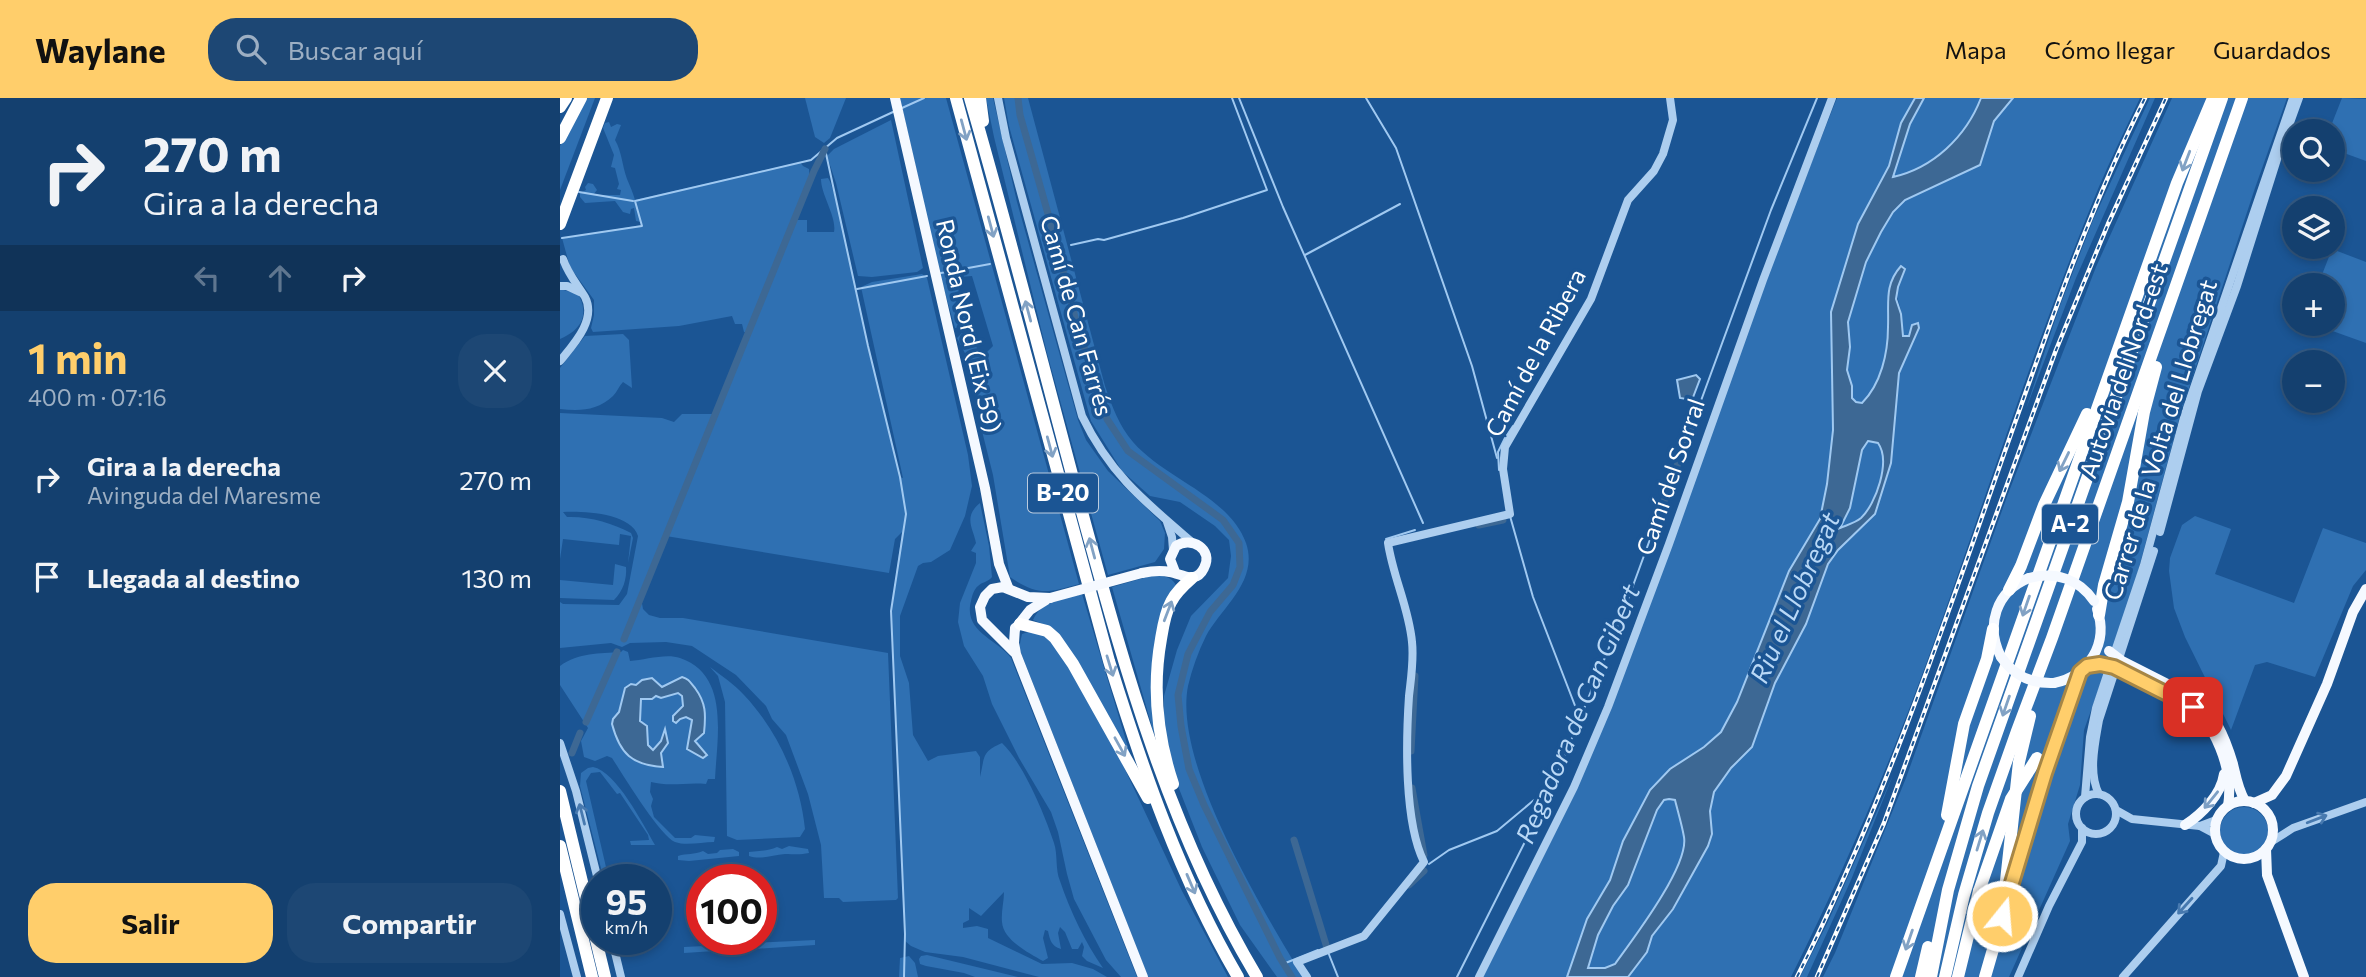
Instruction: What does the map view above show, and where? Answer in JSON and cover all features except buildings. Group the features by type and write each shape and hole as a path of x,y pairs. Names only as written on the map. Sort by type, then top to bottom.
{"highway":[{"path":"560,107 566,98"},
{"path":"560,138 581,98"},
{"path":"560,205 600,98"},
{"path":"560,224 607,98"},
{"name":"B-20","path":"956,98 1109,662 1136,748 1164,822 1203,911 1238,977"},
{"name":"B-20","path":"970,98 1124,666 1167,791 1200,868 1257,977"},
{"path":"980,98 991,170"},
{"path":"1896,977 2182,171 2213,98"},
{"name":"Autovia del Nord-est","path":"1930,977 1963,834 2056,561 2222,98"},
{"name":"Autovia del Nord-est","path":"1945,977 1964,895 2017,731 2242,98"},
{"path":"2099,615 2104,585 2128,502 2144,412 2196,229"},
{"path":"2009,590 2053,485 2115,357"},
{"path":"1192,578 1170,604 1163,624 1156,688 1157,719 1163,755 1200,868"},
{"path":"1020,623 1046,631 1055,638 1078,673 1142,789 1164,822"},
{"path":"1922,903 1944,827 1964,723 1987,659 1993,629"},
{"path":"2014,863 2012,838 2018,762 2052,638"},
{"path":"1958,977 1979,891 2011,799 2066,708 2084,669"},
{"path":"1985,977 2014,863 2026,835 2066,708"},
{"path":"560,791 605,977"},
{"path":"1921,977 1940,902 1963,834"},
{"path":"560,846 592,977"},
{"path":"560,874 566,917 580,976"}],"main road":[{"name":"Ronda Nord (Eix 59)","path":"895,98 987,499 999,564 1008,587"},
{"path":"1142,573 1181,543 1192,542 1202,548 1206,559 1203,570 1192,578 1183,578 1170,565 1171,553"},
{"path":"999,564 992,589 982,600 980,612 985,624 996,631 1016,654"},
{"path":"996,631 1006,632 1020,623 1038,604 1050,598 1142,573 1175,572"},
{"path":"2084,669 2094,656 2100,639 2099,615 2094,601 2080,586 2069,579 2049,575 2029,578 2009,590 1996,612 1993,629 1995,644 2010,668 2021,677 2040,683 2054,683 2068,679 2084,669 2104,664 2187,699 2208,725 2225,767 2229,789 2228,806 2216,820 2215,834 2218,845 2233,858 2247,859 2256,857 2269,845"},
{"path":"992,589 1008,587 1019,594 1050,598"},
{"path":"2268,814 2327,684 2353,612 2366,589"},
{"path":"1019,594 1025,605 1014,643 1016,654 1143,977"},
{"path":"2100,639 2109,651 2122,661 2210,713 2221,731 2239,791 2268,814 2273,828 2267,876"},
{"path":"2185,825 2198,816 2218,791 2225,767"},
{"path":"2228,806 2272,795 2286,776"},
{"path":"2247,859 2256,863 2267,876 2304,977"}],"street":[{"name":"Camí de Can Farrés","path":"998,98 1009,151 1082,416 1111,467 1192,542"},
{"name":"Camí de la Ribera","path":"1307,977 1297,962 1364,936 1424,862 1416,839 1408,786 1408,719 1413,643 1388,543 1510,513 1503,469 1505,447 1591,299 1628,200 1654,171 1663,154 1672,120 1670,98"},
{"name":"Camí del Sorral","path":"1479,977 1574,787 1608,707 1832,98"},
{"name":"Carrer de la Volta del Llobregat","path":"2085,797 2090,737 2096,709 2144,565 2185,414 2293,98"},
{"name":"Carrer de la Volta del Llobregat","path":"2099,794 2094,778 2099,720 2149,568 2198,391 2237,286 2278,153 2299,98"},
{"path":"560,276 563,268 561,256"},
{"path":"560,361 582,330 587,318 587,302 567,272 561,256"},
{"path":"560,286 581,292"},
{"path":"1166,520 1171,532 1171,553"},
{"path":"560,743 576,791 594,864"},
{"path":"2082,842 2082,828 2076,811 2078,804 2085,797 2099,794 2111,800 2116,810 2132,819 2200,826 2215,834"},
{"path":"2269,845 2293,828 2366,802"},
{"path":"2113,825 2116,810"},
{"path":"2018,977 2049,906 2082,842 2093,834 2132,819"},
{"path":"2200,826 2216,820"},
{"path":"2082,828 2093,834"},
{"path":"2123,977 2221,866 2224,852"},
{"path":"616,955 621,977"}],"shaded area":[{"path":"585,98 595,98 560,190 560,146"},
{"path":"805,98 846,98 830,138 824,143 815,137"},
{"path":"900,98 946,98 1079,584 1043,591 1028,587 1010,577 993,475 976,396 967,357 957,338 962,333 971,334 978,351 987,352 993,346 972,276 960,277 959,298 965,326 955,328 941,279"},
{"path":"986,98 993,98 1017,202 1078,420 1086,440 1108,471 1160,521 1165,533 1164,549 1155,562 1108,575 1047,353"},
{"path":"1004,98 1028,98 1105,386 1120,423 1146,455 1226,513 1238,527 1246,543 1249,557 1243,581 1206,636 1193,667 1188,686 1187,718 1194,755 1207,795 1225,836 1303,977 1277,977 1240,925 1202,847 1176,781 1164,728 1164,696 1177,650 1191,616 1228,578 1231,556 1229,540 1215,526 1180,502 1150,496 1122,471 1091,421 1009,126"},
{"path":"1837,98 1915,98 1901,123 1889,166 1858,224 1831,312 1833,430 1820,519 1789,571 1737,702 1721,732 1704,747 1670,769 1650,790 1623,841 1610,880 1587,919 1567,977 1482,977 1583,774 1776,252"},
{"path":"1924,98 1981,98 1967,125 1946,149 1921,167 1892,177 1910,124"},
{"path":"2013,98 2140,98 2103,177 2075,247 1929,656 1864,819 1791,977 1628,977 1647,952 1652,936 1673,909 1708,846 1714,792 1731,768 1752,747 1775,683 1806,624 1828,564 1838,550 1875,514 1891,463 1899,373 1917,334 1913,325 1909,336 1903,336 1897,296 1904,274 1901,266 1889,291 1888,338 1880,373 1868,397 1862,403 1856,402 1852,398 1852,386 1847,370 1850,347 1848,322 1866,262 1893,212 1905,200 1980,165 1994,121"},
{"path":"2150,98 2155,98 2076,278 2026,409 2058,311 2093,220"},
{"path":"2172,98 2287,98 2181,412 2130,601 2084,730 2080,785 2068,824 2070,841 2009,977 1823,977 1906,778 2008,494 2096,267"},
{"path":"2342,98 2366,99 2366,161 2345,153 2345,119 2334,119"},
{"path":"891,120 923,268 917,272 858,276 827,156 834,149"},
{"path":"609,122 611,127 621,125 615,140 635,200 800,162 809,169 809,182 796,220 807,220 807,232 834,232 821,179 828,178 841,219 900,477 903,478 861,287 872,282 922,274 927,278 968,455 972,486 965,516 950,550 931,562 918,566 900,616 900,656 909,683 913,735 928,761 938,756 976,751 980,757 980,777 985,756 990,749 1002,743 1010,752 1045,818 1055,848 1058,876 1073,915 1103,968 1082,956 1082,942 1078,949 1072,949 1060,927 1058,933 1061,949 1053,944 1048,931 1045,930 1043,938 1048,958 1043,961 1018,945 1003,929 1004,892 981,916 969,908 969,920 963,923 963,928 977,926 988,929 988,938 1042,964 1072,963 1093,969 1107,977 1039,977 963,957 925,952 905,941 891,611 902,532 895,539 889,573 666,536 641,598 643,609 649,615 660,618 683,618 888,653 896,900 843,902 839,898 824,898 821,845 808,794 786,735 772,719 766,706 736,675 692,646 666,642 630,643 622,647 611,643 560,648 560,602 619,605 627,594 638,536 634,528 617,518 594,513 563,512 567,517 592,519 616,526 631,533 633,538 628,563 631,536 620,534 619,545 563,539 560,559 560,413 662,418 674,422 682,414 715,414 748,332 744,332 742,324 735,324 732,316 679,326 593,332 591,328 594,300 570,267 562,238 642,225 636,221 634,208 630,214 623,212 615,201 585,203 580,197 588,183 593,184 597,190 593,195 620,195 615,168 611,167 614,155 603,128 605,123"},
{"path":"2345,254 2366,262 2366,343 2345,335 2345,273 2323,273 2328,259 2345,259"},
{"path":"560,289 578,294 583,315 578,326 560,339"},
{"path":"623,334 629,340 632,388 623,382 613,396 601,405 581,410 560,409 560,368 585,336"},
{"path":"1868,441 1878,443 1882,451 1879,484 1865,513 1857,521 1839,529 1850,508 1862,450"},
{"path":"980,503 992,577 974,591 970,612 972,620 976,628 1011,658 1137,977 1121,977 1106,960 1074,899 1051,812 1019,758 992,704 983,676 964,646 958,622 960,603 976,563 976,553 971,551 976,543 970,518"},
{"path":"2195,516 2231,529 2215,574 2294,603 2323,528 2366,543 2366,570 2353,586 2315,677 2267,662 2255,665 2231,730 2185,637 2174,608 2170,558 2182,525"},
{"path":"615,564 626,567 626,571 622,589 614,600 560,598 560,580 613,585"},
{"path":"1154,575 1169,578 1176,585 1169,596 1154,734 1112,587"},
{"path":"1082,594 1130,754 1048,626 1033,620 1047,604"},
{"path":"1034,630 1052,639 1106,729 1182,891 1228,977 1148,977 1019,648 1022,634"},
{"path":"623,650 628,652 630,661 662,656 680,658 696,666 707,678 717,709 715,779 708,779 706,784 651,782 650,792 654,817 675,838 691,838 695,835 715,837 714,842 675,842 651,817 612,758 607,756 595,761 584,757 581,741 588,728 560,685 560,666 582,656"},
{"path":"710,667 744,695 777,740 798,792 805,829 800,837 737,840 727,836 725,702 718,676"},
{"path":"588,768 602,771 620,788 655,845 631,845 630,841 649,840 648,835 620,793 617,794 600,772 591,773 586,781 605,864 600,864 580,786 581,773"},
{"path":"1893,775 1851,880 1807,977 1800,977 1827,924"},
{"path":"1664,800 1675,800 1684,837 1678,866 1646,921 1615,964 1605,968 1588,968 1598,935 1628,885 1657,810"},
{"path":"2244,807 2261,814 2268,831 2261,848 2244,855 2227,848 2220,831 2227,814"},
{"path":"789,846 808,849 809,853 749,856 749,852"},
{"path":"733,849 739,852 739,856 678,860 681,855 703,851 708,854 717,853 720,850"},
{"path":"815,940 815,945 777,947 777,942"},
{"path":"927,955 1018,977 975,977 920,964 921,956"},
{"path":"909,956 915,963 918,977 899,977 900,958"}],"water":[{"name":"Riu el Llobregat","path":"1915,98 1924,98 1910,124 1893,177 1922,166 1946,149 1967,126 1981,98 2013,98 1994,121 1980,165 1905,200 1893,212 1866,262 1848,322 1850,347 1847,370 1852,386 1852,398 1856,402 1862,403 1869,395 1882,368 1888,337 1890,287 1901,266 1905,269 1896,299 1901,314 1903,336 1909,336 1912,325 1918,323 1919,328 1899,373 1891,463 1875,514 1838,550 1828,564 1806,624 1775,683 1752,747 1731,768 1714,792 1710,811 1712,834 1708,846 1673,909 1652,936 1647,952 1628,977 1567,977 1587,919 1610,880 1623,841 1650,790 1670,769 1704,747 1721,732 1737,702 1789,571 1820,519 1833,430 1831,312 1858,224 1889,166 1901,123","holes":["1868,441 1878,443 1882,451 1880,482 1872,503 1861,518 1840,528 1850,508 1862,450","1664,800 1675,800 1684,837 1678,866 1658,902 1615,964 1605,968 1588,968 1598,935 1628,885 1657,810"]},
{"path":"1696,375 1700,379 1692,400 1680,398 1677,380"},
{"path":"682,677 699,693 703,704 704,733 695,741 707,755 703,758 687,749 692,720 686,717 676,723 673,721 673,716 683,706 682,696 678,693 661,698 656,696 652,699 641,699 640,721 647,726 648,745 653,750 661,741 665,729 668,743 661,753 663,767 635,760 623,750 612,724 619,712 625,688 652,678 662,687"}],"waterway":[{"path":"902,108 924,98"},
{"path":"1018,98 1020,115 1056,242"},
{"path":"1071,245 1104,240 1183,218 1267,190 1232,98"},
{"path":"1239,98 1283,207 1423,523"},
{"path":"1366,98 1396,148 1472,366 1497,458"},
{"name":"Regadora de Can Gibert","path":"1695,417 1771,210 1817,98"},
{"path":"562,238 642,226 635,201 811,160 837,138 893,112"},
{"path":"825,149 900,477 906,514 891,611 905,934 904,977"},
{"path":"624,639 825,149"},
{"path":"579,192 633,201"},
{"path":"1305,255 1400,204"},
{"path":"1059,255 1077,325 1107,419 1128,451 1223,520 1239,543 1240,567 1233,585 1210,612 1188,654 1178,695 1181,726 1189,769 1204,805 1292,977"},
{"path":"941,273 990,264"},
{"path":"857,289 927,276"},
{"name":"Regadora de Can Gibert","path":"1658,518 1692,425"},
{"path":"1507,435 1513,426"},
{"path":"1499,470 1498,452 1505,438"},
{"path":"1510,516 1533,597 1579,716"},
{"path":"1479,525 1503,520"},
{"name":"Regadora de Can Gibert","path":"1457,977 1548,796 1620,621 1656,523"},
{"path":"1386,539 1415,530"},
{"path":"586,722 617,652"},
{"path":"1411,751 1415,676"},
{"path":"572,753 580,733"},
{"path":"1412,788 1424,855"},
{"path":"1429,864 1449,850 1497,831 1534,800 1548,796"},
{"path":"1294,840 1327,948"},
{"path":"1409,885 1424,871"},
{"path":"1283,964 1318,950"},
{"path":"1328,952 1338,977"}],"railway":[{"path":"1797,977 1830,909 1889,771 2076,256 2108,176 2145,98"},
{"path":"1817,977 1884,823 2056,350 2108,224 2166,98"}],"route":[{"path":"2002,916 2045,773 2080,672 2087,666 2108,665 2193,707"}]}
